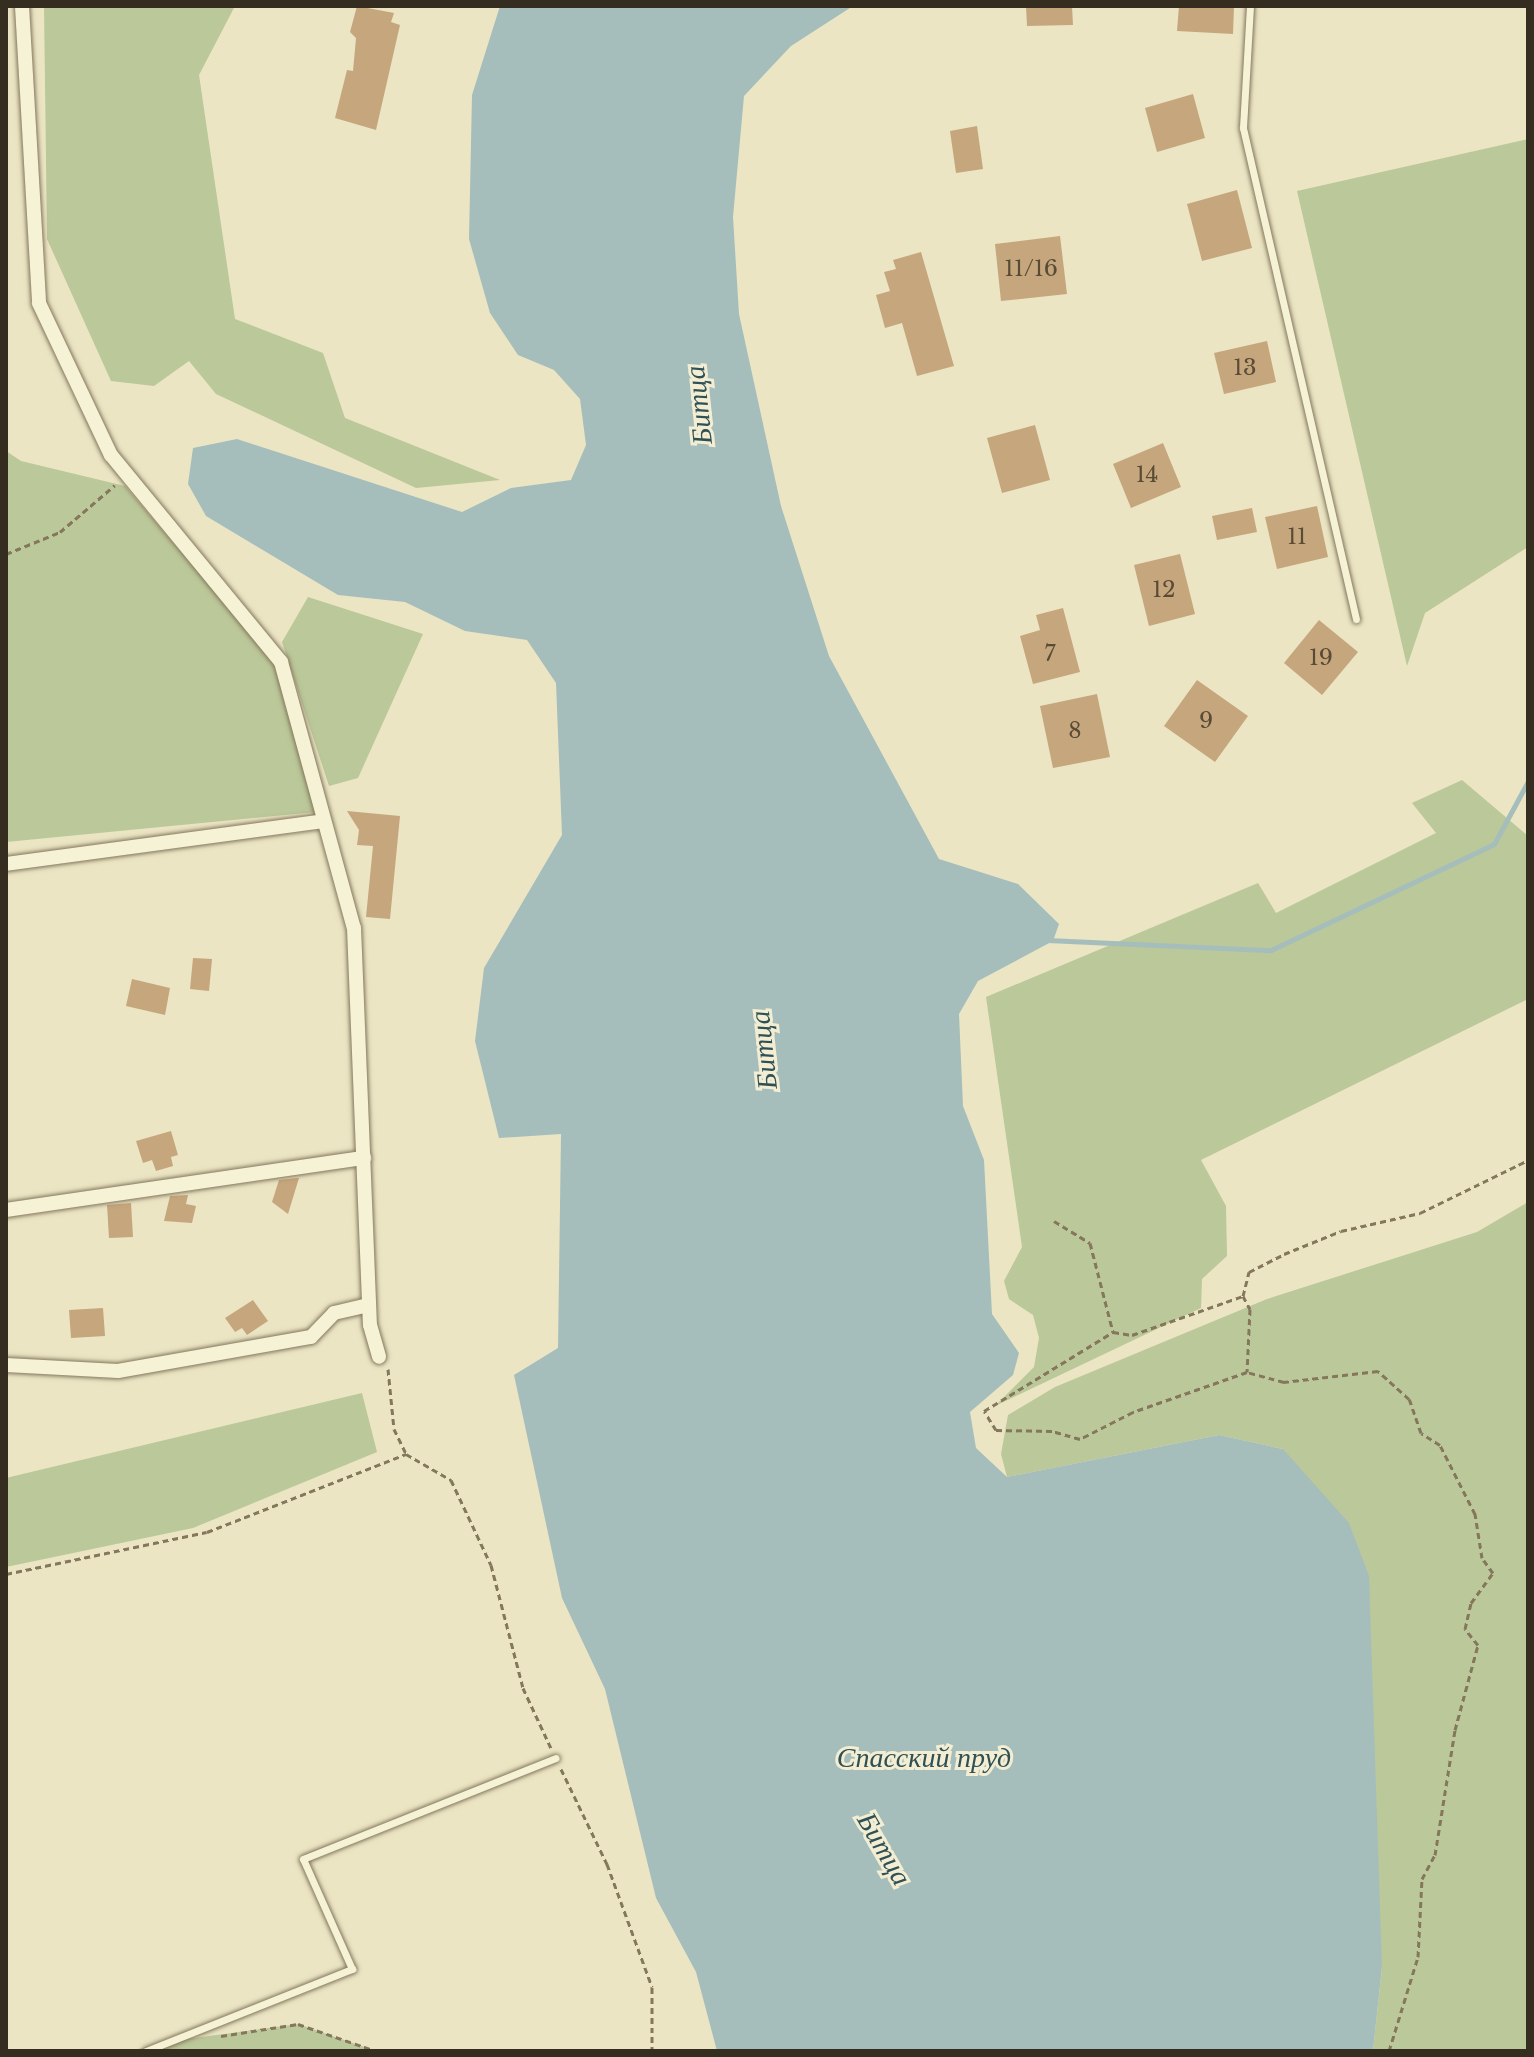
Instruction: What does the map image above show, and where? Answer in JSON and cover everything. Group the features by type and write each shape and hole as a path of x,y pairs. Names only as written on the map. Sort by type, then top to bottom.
{"street":[{"path":"22,6 39,303 111,455 281,662 322,821 354,928 369,1305 383,1360"},
{"path":"6,864 322,821"},
{"path":"6,1210 364,1158"},
{"path":"6,1365 118,1371 311,1337 334,1313 369,1305"}],"lane":[{"path":"1250,6 1243,128 1356,619"},
{"path":"146,2051 352,1969 303,1859 556,1758"}],"path":[{"path":"6,554 60,532 127,475"},
{"path":"1247,1372 1250,1309 1243,1296 1249,1272 1341,1231 1420,1213 1528,1160"},
{"path":"1054,1221 1090,1243 1113,1332"},
{"path":"1243,1296 1132,1335 1113,1332 1065,1366 984,1411 996,1430 1052,1431 1080,1439 1133,1412 1247,1372 1284,1382 1378,1371 1409,1399 1421,1433 1440,1445 1475,1514 1482,1558 1493,1573 1471,1603 1465,1629 1478,1645 1455,1730 1435,1855 1422,1879 1418,1957 1389,2051"},
{"path":"383,1360 394,1429 406,1454 451,1480 491,1565 523,1688 607,1864 652,1987 650,2051"},
{"path":"6,1574 207,1532 406,1454"},
{"path":"214,2036 298,2024 376,2051"},
{"path":"360,2051 362,2045"}],"green space":[{"path":"44,6 235,6 199,75 235,319 323,353 345,418 500,480 416,488 216,394 189,361 154,386 111,381 47,239"},
{"path":"1528,139 1528,547 1425,613 1407,666 1297,191"},
{"path":"6,451 21,461 125,486 283,672 326,811 6,842"},
{"path":"308,597 423,634 358,778 329,786 282,642"},
{"path":"1462,780 1528,836 1528,999 1201,1160 1226,1206 1227,1256 1202,1279 1201,1308 995,1406 1034,1367 1039,1338 1033,1315 1009,1299 1004,1281 1022,1247 986,997 1258,883 1276,913 1436,833 1412,803"},
{"path":"1528,1202 1528,2051 1373,2051 1382,1967 1283,1449 1219,1435 1007,1477 1001,1454 1008,1415 1055,1387 1267,1299 1477,1232"},
{"path":"362,1393 377,1452 193,1528 6,1567 6,1478"},
{"path":"298,2024 376,2051 130,2051 172,2041"}],"water":[{"name":"Спасский пруд","path":"500,6 853,6 791,46 744,96 733,217 739,314 781,506 829,656 939,859 1018,884 1059,924 1053,941 978,981 959,1014 963,1106 984,1160 992,1314 1019,1353 1013,1375 970,1412 976,1448 1007,1477 1219,1435 1283,1449 1349,1523 1369,1576 1382,1967 1373,2051 717,2051 696,1972 656,1898 605,1689 562,1598 514,1375 558,1348 561,1134 499,1138 475,1041 484,968 562,835 556,683 527,640 465,631 405,602 338,595 206,516 188,484 193,448 237,439 462,512 511,488 571,480 586,445 580,399 554,370 518,355 490,313 469,239 472,95"}],"building":[{"path":"357,6 394,13 391,22 400,25 376,130 335,118 347,70 353,71 356,38 350,32"},
{"path":"1026,6 1072,6 1073,25 1027,26"},
{"path":"1179,6 1234,6 1233,34 1177,31"},
{"path":"1193,94 1205,138 1157,152 1145,108"},
{"path":"977,126 983,169 956,173 950,131"},
{"path":"1237,190 1252,248 1202,261 1187,204"},
{"path":"1060,236 1067,294 1001,301 995,244"},
{"path":"921,252 954,366 917,376 902,323 885,328 876,295 890,291 884,272 896,269 893,260"},
{"path":"1267,341 1276,382 1224,394 1214,353"},
{"path":"1035,425 1050,480 1002,493 987,438"},
{"path":"1163,443 1181,487 1131,508 1113,464"},
{"path":"1317,506 1328,557 1277,569 1265,517"},
{"path":"1252,508 1257,532 1217,540 1212,516"},
{"path":"1180,554 1195,614 1149,626 1134,565"},
{"path":"1063,608 1080,672 1033,684 1020,636 1040,630 1036,615"},
{"path":"1319,620 1358,652 1322,695 1284,663"},
{"path":"1197,680 1248,716 1215,762 1164,726"},
{"path":"1097,694 1110,757 1053,768 1040,706"},
{"path":"347,811 400,816 390,919 366,917 373,846 357,845 359,830"},
{"path":"193,958 212,959 209,991 190,989"},
{"path":"132,979 170,988 165,1015 126,1006"},
{"path":"171,1131 178,1155 171,1157 173,1166 156,1171 152,1160 143,1163 136,1141"},
{"path":"299,1178 288,1214 272,1202 279,1180"},
{"path":"188,1195 186,1204 196,1206 192,1223 164,1221 170,1196"},
{"path":"131,1203 133,1237 109,1238 107,1205"},
{"path":"253,1300 268,1321 247,1335 242,1328 235,1332 225,1318"},
{"path":"103,1308 105,1336 71,1338 69,1310"}],"waterway":[{"path":"1047,940 1271,950 1494,844 1528,781"}],"water label":[{"name":"Битца","path":"699,405"},
{"name":"Битца","path":"764,1050"},
{"name":"Битца","path":"884,1849"}]}
